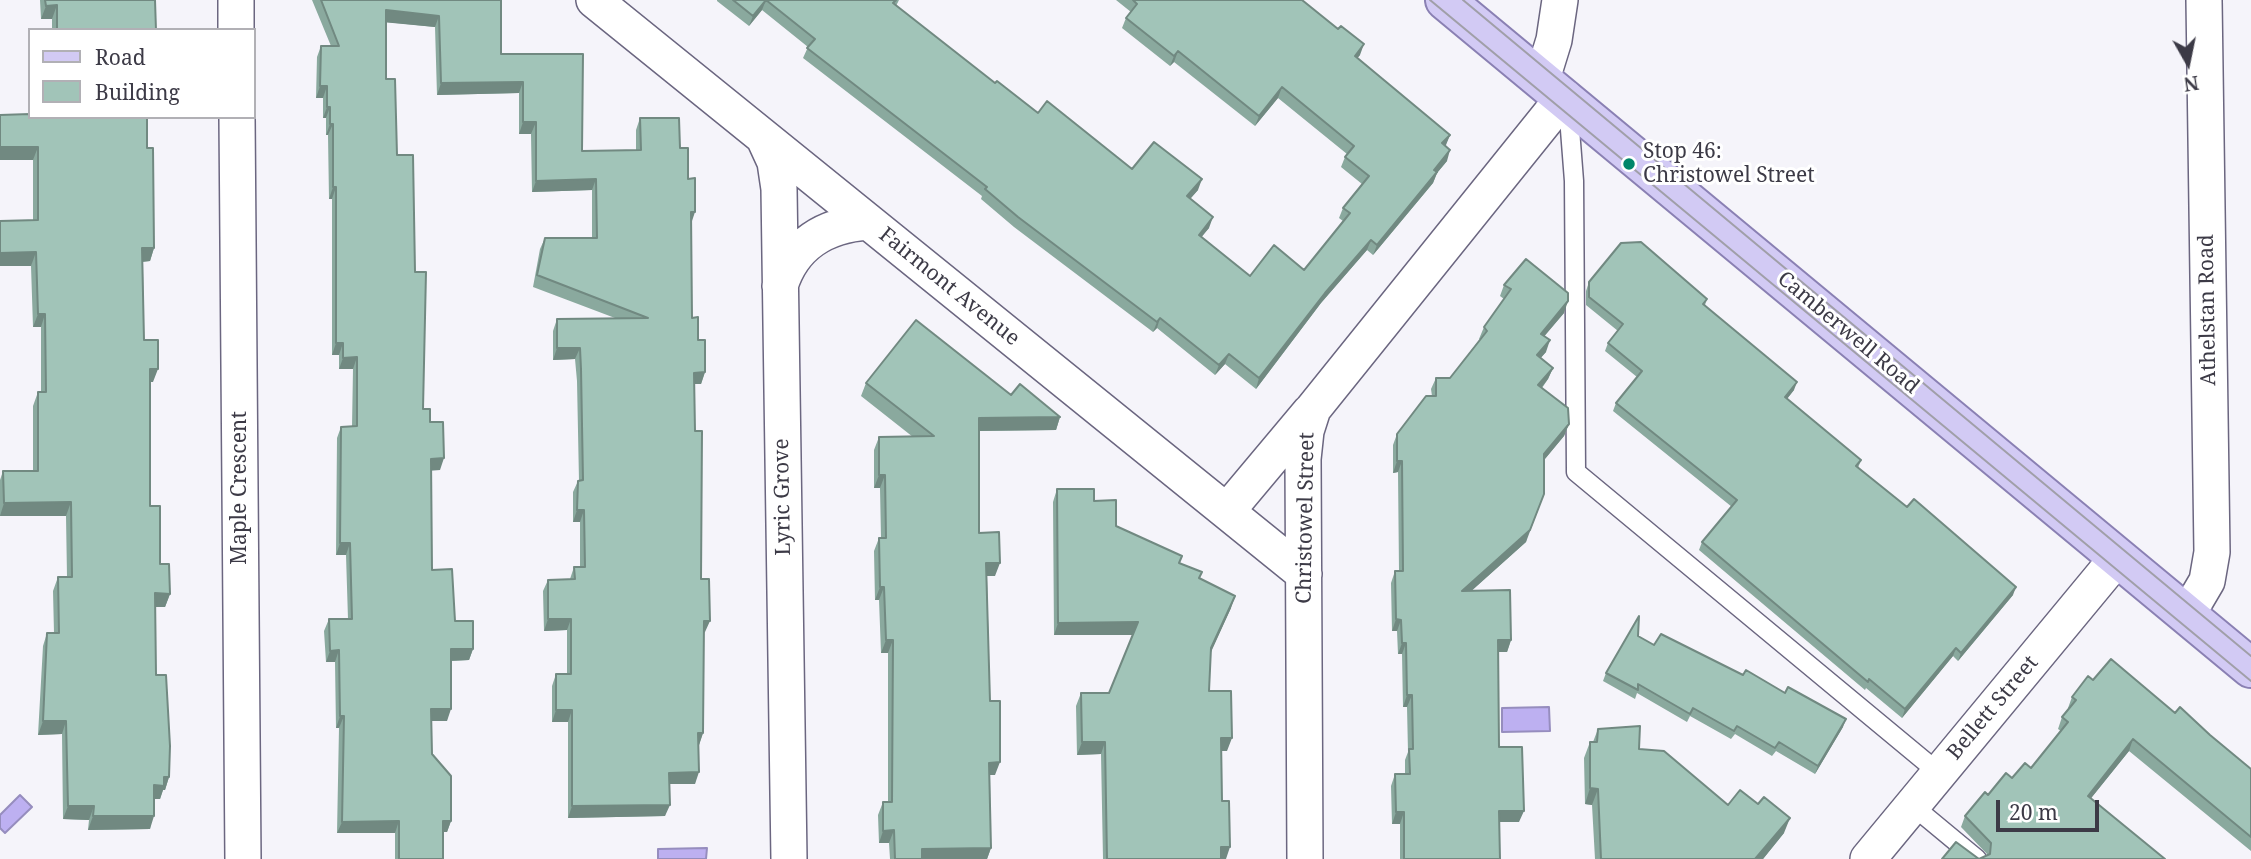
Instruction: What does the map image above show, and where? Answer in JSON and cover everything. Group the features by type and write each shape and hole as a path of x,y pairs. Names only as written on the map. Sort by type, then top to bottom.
{"main road":[{"name":"Camberwell Road","path":"1445,0 2251,668"}],"street":[{"path":"236,0 236,28"},
{"name":"Fairmont Avenue","path":"594,0 1304,574"},
{"path":"1558,92 1554,40 1560,0"},
{"name":"Athelstan Road","path":"2187,615 2207,581 2212,552 2204,0"},
{"name":"Christowel Street","path":"1305,859 1304,444 1313,409 1558,92"},
{"name":"Maple Crescent","path":"237,119 243,859"},
{"name":"Lyric Grove","path":"764,138 775,162 779,189 789,859"},
{"path":"780,286 788,264 812,239 833,228 868,222"},
{"path":"1227,511 1313,409"},
{"name":"Bellett Street","path":"1868,859 2118,557"}],"lane":[{"path":"1558,92 1574,181 1576,472 1939,773"},
{"path":"1913,806 1977,859"}],"shaded area":[{"path":"1549,707 1550,731 1502,732 1502,708"},
{"path":"20,795 32,807 5,833 0,828 0,815"},
{"path":"707,848 706,859 658,859 658,849"}],"building":[{"path":"45,0 155,0 156,28 57,28 57,5 46,6"},
{"path":"321,0 501,0 501,54 583,54 582,151 641,150 640,118 679,118 680,148 688,148 688,179 695,178 695,212 691,212 692,318 698,317 698,340 705,340 705,372 694,373 695,431 702,431 701,579 709,579 710,621 704,621 703,733 698,733 699,772 669,773 670,805 572,806 572,710 556,710 556,674 571,674 571,619 548,619 548,580 575,579 574,567 585,567 584,510 577,510 578,481 583,480 580,348 557,348 557,319 648,318 537,275 545,238 597,238 596,179 536,181 536,122 523,122 523,82 441,83 439,16 386,10 386,79 395,79 397,155 413,155 415,272 426,272 423,409 430,409 430,422 443,422 444,458 431,459 432,570 452,569 455,621 473,621 473,649 451,649 451,709 431,709 432,754 451,776 451,821 443,821 443,859 399,859 399,821 342,822 344,716 340,716 339,650 330,651 329,619 352,619 350,543 340,543 341,427 357,426 357,357 343,358 343,343 336,343 336,187 333,187 333,124 330,124 330,107 327,107 327,86 320,86 321,46 339,46"},
{"path":"733,0 766,0 753,16"},
{"path":"766,0 896,0 893,3 995,83 997,81 1038,113 1047,101 1132,169 1154,142 1202,179 1187,196 1213,217 1199,235 1250,276 1274,245 1304,270 1350,213 1343,208 1369,176 1345,157 1354,146 1282,87 1259,116 1178,51 1174,56 1126,18 1137,4 1133,0 1302,0 1338,29 1341,26 1364,44 1355,56 1450,135 1442,143 1450,150 1434,170 1437,172 1377,245 1371,240 1325,293 1259,378 1229,354 1219,365 1160,318 1157,322 1018,217 985,189 987,187 807,48 815,39"},
{"path":"28,114 28,119 147,119 147,148 153,148 154,248 142,248 144,340 158,340 158,369 150,369 150,506 160,506 160,564 169,564 170,594 155,593 156,675 166,675 170,746 169,777 164,777 164,786 154,785 154,816 93,816 94,806 68,806 66,721 43,721 47,633 59,633 58,577 72,577 71,502 4,503 3,471 38,471 38,392 46,392 45,314 38,314 36,252 0,253 0,221 38,220 38,147 0,147 0,115"},
{"path":"1641,242 1707,299 1703,304 1797,382 1785,397 1861,460 1856,466 1907,507 1914,499 2016,587 1961,653 1956,648 1905,709 1869,679 1868,682 1702,542 1737,500 1616,403 1642,371 1608,343 1623,324 1589,297 1589,282 1621,243"},
{"path":"1526,259 1568,293 1568,301 1541,334 1550,340 1537,355 1553,368 1538,385 1568,408 1569,424 1544,454 1544,494 1530,530 1462,591 1510,590 1511,640 1498,640 1499,747 1522,747 1524,811 1499,811 1500,859 1404,859 1404,812 1396,812 1395,774 1410,774 1409,749 1413,749 1412,695 1407,695 1406,643 1402,643 1401,620 1396,619 1395,571 1403,571 1402,461 1397,461 1397,434 1426,396 1436,396 1436,378 1450,378 1487,331 1484,327 1511,289 1504,285"},
{"path":"916,320 1011,395 1020,384 1060,417 979,418 979,533 999,532 1000,563 986,563 990,701 1000,701 1000,762 989,763 991,848 922,849 922,859 895,859 894,830 883,831 883,802 892,802 893,640 886,640 884,587 880,587 879,538 886,538 885,475 879,475 879,437 934,436 866,383"},
{"path":"1057,489 1094,489 1094,501 1116,500 1116,526 1182,556 1179,563 1202,572 1199,578 1235,596 1211,648 1209,691 1231,691 1232,738 1221,738 1222,801 1229,801 1230,847 1221,847 1221,859 1107,859 1105,742 1082,742 1081,693 1109,693 1138,622 1058,623"},
{"path":"1639,616 1638,636 1654,645 1661,634 1743,675 1746,670 1785,693 1788,687 1846,719 1818,766 1779,742 1775,748 1737,726 1734,731 1693,708 1690,714 1638,684 1638,690 1606,673"},
{"path":"2111,659 2175,713 2180,707 2251,769 2251,837 2133,739 2088,796 2165,859 1979,859 1990,854 1991,843 1965,816 1985,792 1988,795 2006,773 2012,778 2025,763 2031,768 2068,722 2062,717 2076,700 2072,697 2088,676 2093,680"},
{"path":"1640,726 1639,749 1664,751 1728,805 1740,790 1758,804 1764,797 1790,818 1755,859 1601,859 1598,789 1590,788 1590,742 1597,742 1598,729"},
{"path":"1956,842 1979,859 1942,859"}],"tram line":[{"path":"1430,0 2251,681"},
{"path":"1463,0 2251,656"}],"place":[{"name":"Stop 46: Christowel Street","path":"1629,164"}]}
